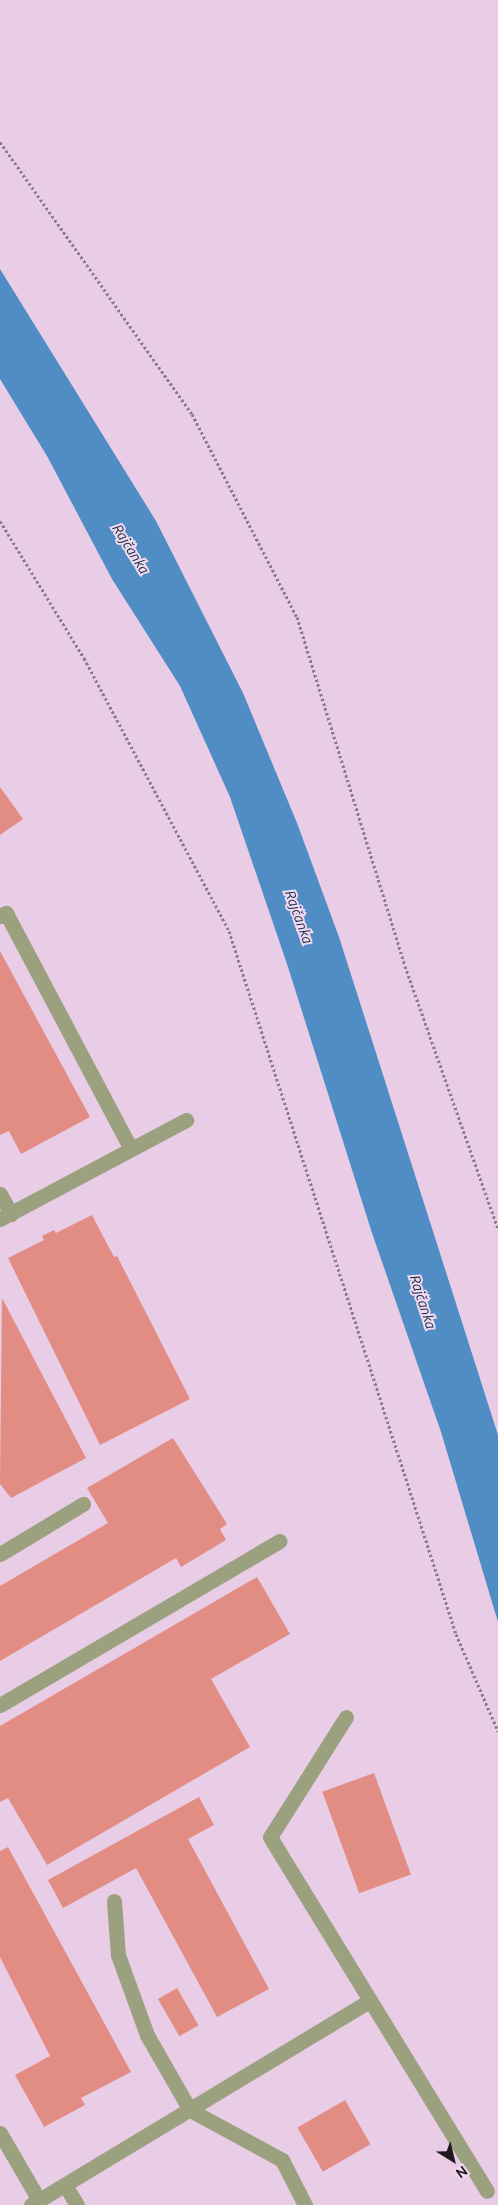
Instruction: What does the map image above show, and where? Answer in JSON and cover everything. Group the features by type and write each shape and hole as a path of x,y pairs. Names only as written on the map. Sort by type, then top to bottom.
{"lane":[{"path":"0,916 6,913 131,1149"},
{"path":"0,1194 5,1216 186,1120"},
{"path":"0,1554 83,1504"},
{"path":"0,1704 279,1541"},
{"path":"346,1717 270,1837 487,2191"},
{"path":"114,1901 118,1955 147,2035 190,2110 282,2160 305,2205"},
{"path":"0,2133 35,2203 369,2001"},
{"path":"65,2185 77,2205"}],"path":[{"path":"0,142 192,414 297,617 405,966 498,1229"},
{"path":"0,521 84,658 229,931 456,1634 498,1731"}],"shaded area":[{"path":"0,0 498,0 498,2205 0,2205"}],"water":[{"name":"Rajčanka","path":"0,269 156,521 243,693 297,823 339,937 498,1435 498,1622 441,1432 372,1233 288,967 230,797 180,686 112,579 47,456 0,379"}],"building":[{"path":"0,787 23,819 0,835"},
{"path":"0,951 90,1117 21,1154 9,1131 0,1135"},
{"path":"92,1215 114,1257 117,1256 190,1399 100,1445 8,1258 44,1240 42,1236 54,1230 56,1233"},
{"path":"2,1298 86,1458 11,1498 0,1484"},
{"path":"173,1438 227,1524 220,1529 226,1540 181,1567 176,1558 0,1661 0,1586 108,1523 87,1488"},
{"path":"257,1577 290,1634 211,1679 250,1747 47,1865 8,1798 0,1802 0,1726"},
{"path":"374,1773 411,1874 359,1893 322,1792"},
{"path":"199,1797 214,1825 188,1839 269,1989 217,2017 136,1868 63,1908 48,1880"},
{"path":"8,1847 131,2072 81,2098 85,2105 44,2127 15,2075 50,2056 0,1957 0,1851"},
{"path":"177,1988 198,2025 179,2036 158,1999"},
{"path":"345,2100 370,2144 323,2172 297,2128"}]}
